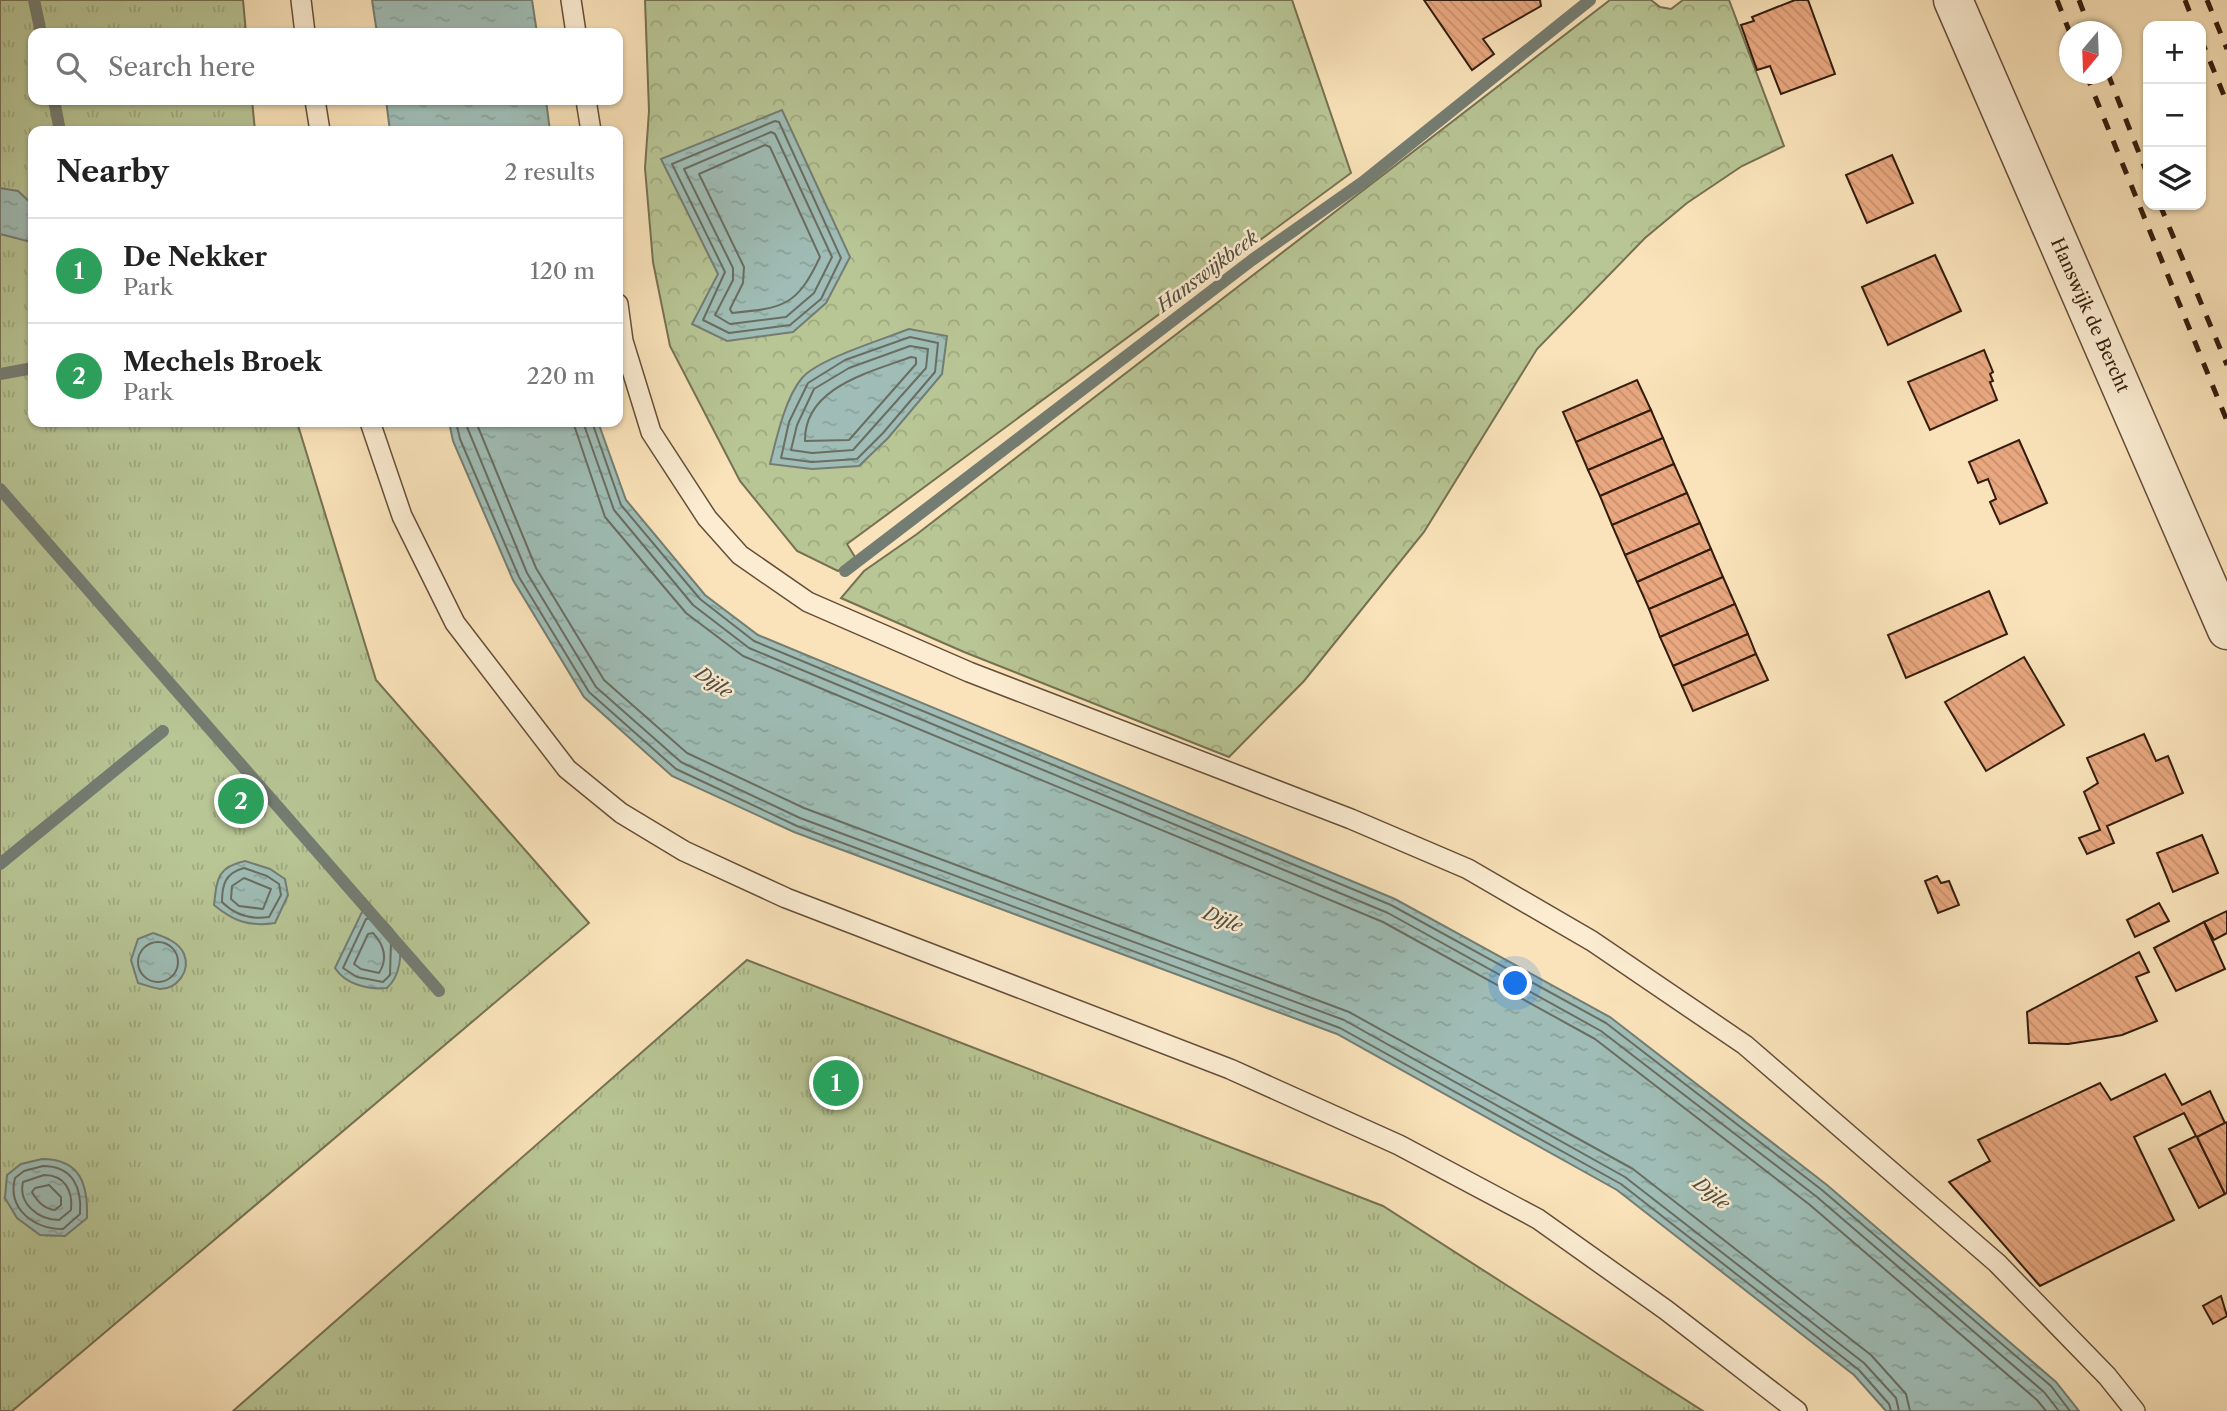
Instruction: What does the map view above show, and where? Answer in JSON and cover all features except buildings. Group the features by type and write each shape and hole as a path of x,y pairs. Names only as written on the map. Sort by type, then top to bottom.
{"street":[{"name":"Hanswijk de Bercht","path":"1953,0 2227,630"}],"lane":[{"path":"301,0 304,28"},
{"path":"571,0 575,28"},
{"path":"316,105 319,126"},
{"path":"587,105 590,126"},
{"path":"623,341 651,432 707,518 740,555 808,602 969,672 1351,819 1468,869 1592,941 1745,1045 1976,1244 2107,1376 2135,1411"},
{"path":"372,427 401,516 455,623 567,769 621,813 684,852 786,898 1230,1069 1399,1144 1538,1219 1667,1310 1797,1411"}],"green space":[{"path":"0,0 243,0 246,28 28,28 28,105 252,105 255,126 28,126 28,427 299,427 376,680 589,923 12,1411 0,1411"},
{"path":"645,0 1292,0 1351,173 847,544 855,557 838,571 797,551 740,481 670,346 653,262 645,168 649,111"},
{"path":"1610,0 1651,0 1660,7 1671,9 1683,0 1729,0 1784,146 1742,166 1687,203 1645,238 1537,349 1424,532 1304,681 1229,757 964,652 841,598 864,571 917,534"},
{"path":"747,960 1383,1206 1703,1411 233,1411"}],"water":[{"path":"372,0 532,0 536,28 376,28"},
{"path":"387,105 547,105 549,126 389,126"},
{"path":"782,110 850,257 826,303 793,332 727,341 692,324 718,274 661,159"},
{"path":"0,188 18,191 28,200 28,241 0,234"},
{"path":"909,329 947,336 942,374 888,438 859,466 812,469 770,464 786,408 802,378 836,357"},
{"name":"Dijle","path":"450,427 600,427 626,500 705,595 758,635 1395,899 1610,1017 1827,1185 2056,1382 2079,1411 1886,1411 1854,1375 1617,1190 1337,1034 794,832 672,776 584,697 513,580 453,441"},
{"path":"245,861 270,869 285,879 288,895 275,923 242,922 214,905 220,876 229,867"},
{"path":"371,908 392,930 399,944 399,965 395,978 387,988 358,985 339,974 335,968 362,912"},
{"path":"153,933 175,943 186,960 181,978 166,988 157,989 138,983 131,960 138,939"},
{"path":"42,1159 55,1160 74,1169 80,1176 86,1195 87,1218 65,1236 40,1235 17,1218 5,1198 7,1175 21,1164"}],"waterway":[{"path":"34,0 40,28"},
{"name":"Hanswijkbeek","path":"845,571 1252,260 1363,182 1590,0"},
{"path":"55,105 59,126"},
{"path":"0,374 28,369"},
{"path":"0,489 439,991"},
{"path":"0,864 163,731"}],"railway":[{"path":"2057,0 2065,21"},
{"path":"2079,0 2087,21"},
{"path":"2185,0 2193,21"},
{"path":"2207,0 2227,49"},
{"path":"2206,51 2227,103"},
{"path":"2090,84 2227,421"},
{"path":"2112,84 2143,163"},
{"path":"2162,210 2227,365"}],"place":[{"name":"Mechels Broek","path":"241,801"},
{"name":"De Nekker","path":"836,1083"}]}
